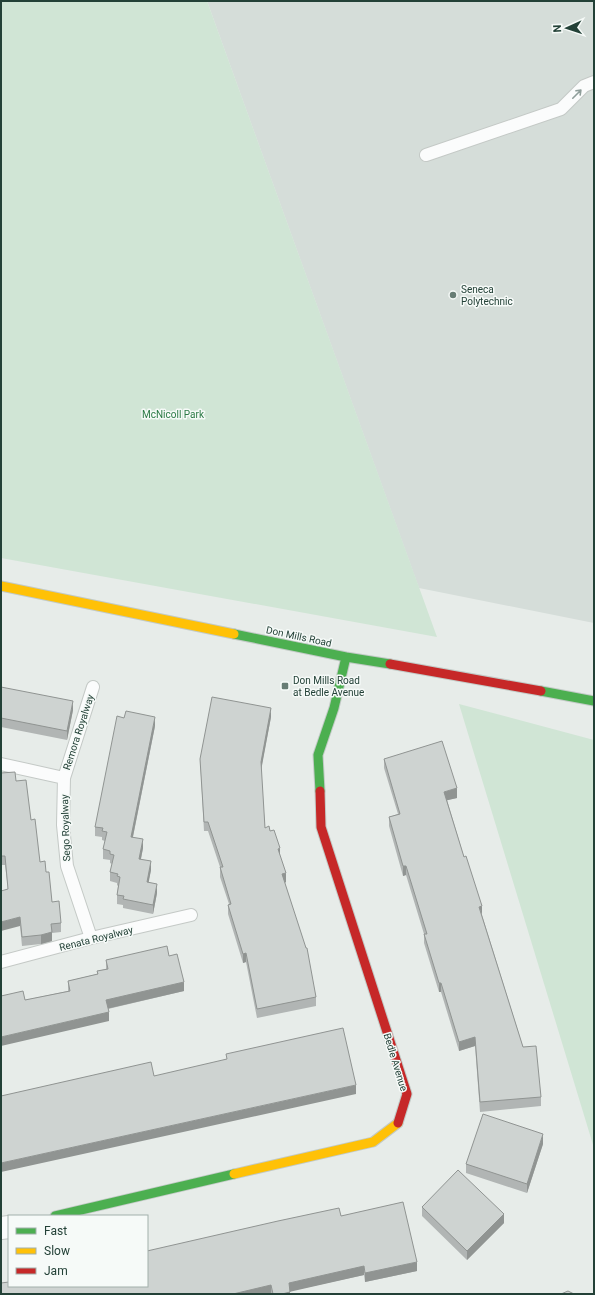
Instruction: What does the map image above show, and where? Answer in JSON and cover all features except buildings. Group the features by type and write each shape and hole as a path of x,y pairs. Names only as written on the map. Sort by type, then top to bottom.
{"street":[{"name":"Don Mills Road","path":"1,586 346,657 474,678 594,701"},
{"name":"Bedle Avenue","path":"59,1215 373,1142 399,1122 407,1094 321,826 318,755 334,708 346,657"}],"lane":[{"path":"426,155 561,109 584,86 594,82"},
{"name":"Remora Royalway","path":"64,778 93,687"},
{"path":"1,764 64,778"},
{"name":"Sego Royalway","path":"64,778 63,825 67,866 91,938"},
{"name":"Renata Royalway","path":"1,962 91,938 191,915"}],"shaded area":[{"name":"Seneca Polytechnic","path":"207,1 594,1 594,623 419,588"}],"green space":[{"name":"McNicoll Park","path":"1,1 207,1 437,637 1,558"},
{"path":"459,704 594,740 594,1148"}],"traffic: fast":[{"path":"234,634 346,657 390,664"},
{"path":"320,791 318,755 334,708 346,657"},
{"path":"541,691 594,701"},
{"path":"59,1215 234,1174"}],"traffic: slow":[{"path":"1,586 234,634"},
{"path":"234,1174 373,1142 398,1123"}],"traffic: jam":[{"path":"390,664 541,691"},
{"path":"320,791 321,827 407,1094 398,1123"}],"place":[{"name":"Seneca Polytechnic","path":"453,295"},
{"name":"Don Mills Road at Bedle Avenue","path":"285,686"}]}
